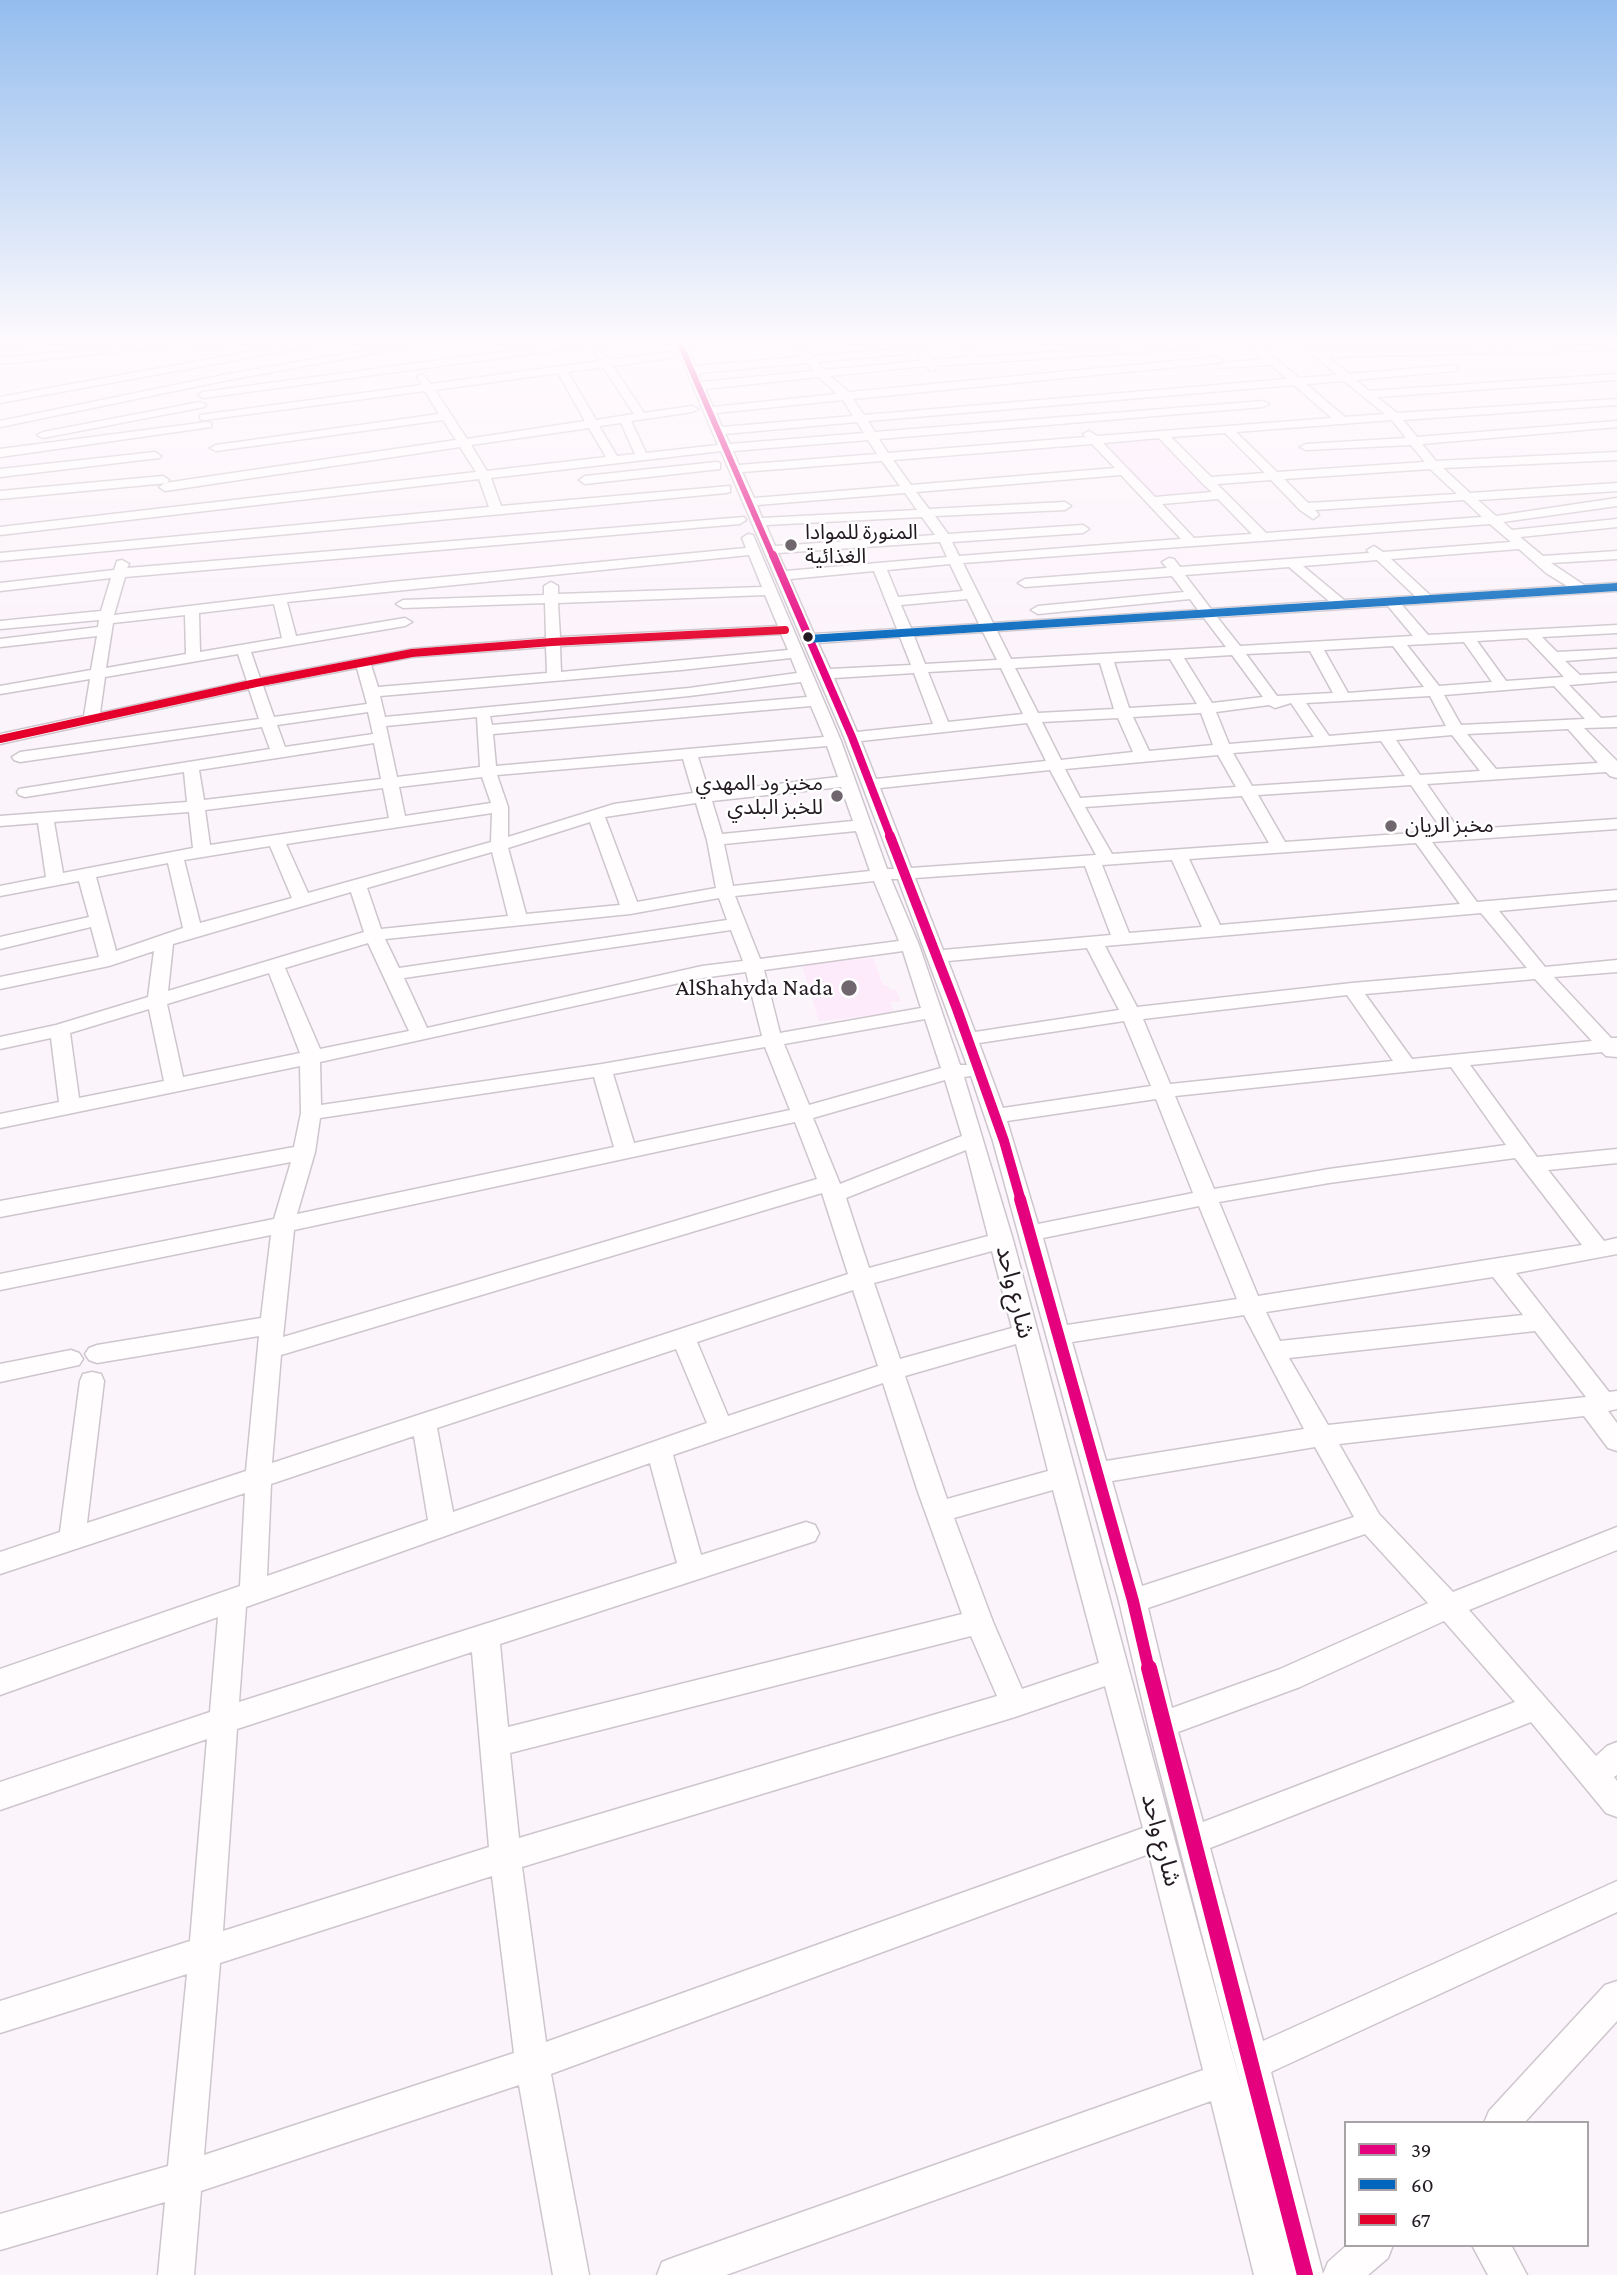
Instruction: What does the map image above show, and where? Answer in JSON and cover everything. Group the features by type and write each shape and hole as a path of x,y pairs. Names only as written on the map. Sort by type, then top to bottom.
{"street":[{"path":"0,453 59,445"},
{"path":"151,445 164,483 169,512"},
{"path":"215,445 232,505"},
{"path":"221,463 289,445"},
{"path":"0,531 164,483 221,463 289,445"},
{"path":"361,445 385,472 492,484 559,445"},
{"path":"0,557 130,545 286,515 385,472 462,445"},
{"path":"466,445 492,484 496,512"},
{"path":"479,445 548,451 614,462 725,445"},
{"path":"605,445 614,462"},
{"path":"641,445 661,472"},
{"path":"711,445 981,465 1042,477 1088,445"},
{"path":"569,481 661,472 721,445"},
{"path":"0,587 117,573 551,571 617,532 716,447 742,445"},
{"path":"877,445 944,538 990,627 1032,718 1057,764 1099,859 1122,939"},
{"path":"969,445 981,465"},
{"path":"1018,445 1097,548"},
{"path":"1098,445 1190,541"},
{"path":"1172,445 1262,536"},
{"path":"1243,445 1329,531"},
{"path":"1306,447 1340,445"},
{"path":"1419,445 1433,465 1493,520 1540,560 1581,589"},
{"name":"شارع واحد","path":"716,447 748,515 774,584 859,783 905,875 979,1070 1031,1233 1133,1601 1193,1840 1272,2275"},
{"path":"1306,447 1331,472"},
{"path":"0,473 155,456"},
{"path":"1207,481 1433,465 1617,456"},
{"path":"1590,457 1617,480"},
{"path":"1492,462 1532,493"},
{"path":"0,643 106,622 280,600 394,572 617,532 748,515 907,488 981,465 1042,477"},
{"path":"748,515 926,513 1042,477 1122,471"},
{"path":"596,479 617,532"},
{"path":"1304,507 1617,486"},
{"path":"1150,501 1220,495"},
{"path":"403,604 774,584 879,566 1493,520 1617,502"},
{"path":"4,507 90,504 146,515 232,505 286,515 394,521 496,512 617,532 761,551 1083,529"},
{"path":"91,719 106,622 117,573 146,515"},
{"path":"394,521 394,572 409,637"},
{"path":"1510,534 1617,523"},
{"path":"1351,530 1426,598"},
{"path":"1042,531 1054,552"},
{"path":"1157,544 1275,703"},
{"path":"1026,583 1523,545"},
{"path":"1009,555 1054,641"},
{"path":"1540,560 1617,555"},
{"path":"1291,562 1340,604"},
{"path":"879,566 942,726"},
{"path":"551,571 554,675"},
{"name":"شارع واحد","path":"774,584 785,630 802,646"},
{"path":"20,757 269,721 483,711 690,692 815,676 1007,662 1054,641 1207,614 1617,587"},
{"path":"891,602 973,594"},
{"path":"1038,610 1193,595"},
{"path":"280,600 290,642"},
{"path":"1391,601 1424,640"},
{"path":"192,610 193,658"},
{"path":"0,625 106,622"},
{"path":"25,792 279,753 376,715 554,675 681,666 903,632 990,627 1054,641 1105,657 1615,631"},
{"path":"0,690 290,642 409,637 552,642 785,630"},
{"path":"1531,634 1576,680"},
{"path":"55,881 38,818 25,792 20,757 8,737 363,662 409,637"},
{"path":"671,637 690,692"},
{"path":"1468,638 1502,686"},
{"path":"1397,642 1434,690 1456,730 1493,776"},
{"path":"1315,646 1343,698"},
{"path":"243,649 279,753"},
{"path":"1174,653 1207,708 1223,750 1279,846"},
{"path":"1553,657 1617,653"},
{"path":"1105,657 1123,712 1143,756"},
{"path":"363,662 398,823"},
{"name":"شارع واحد","path":"815,676 816,701 842,739"},
{"path":"0,821 195,806 488,771 842,739 942,726 1275,703 1296,698 1343,698 1617,677"},
{"path":"1558,682 1598,724"},
{"path":"738,684 753,708"},
{"path":"1296,698 1325,742"},
{"path":"486,730 816,701"},
{"path":"483,711 488,771 500,807 499,845 517,918"},
{"path":"0,983 109,960 193,931 499,845 596,814 634,806 1143,756 1456,730 1617,722"},
{"path":"1571,723 1615,769"},
{"path":"1386,737 1414,782 1454,835"},
{"path":"689,753 715,840 725,892 753,964 773,1042 832,1189 890,1371 979,1622 1015,1704"},
{"path":"191,766 202,851"},
{"path":"1074,803 1615,769"},
{"name":"شارع واحد","path":"859,783 864,825 880,875 910,945 974,1139 1062,1477 1160,1836 1305,2275"},
{"path":"0,891 202,851 500,807"},
{"path":"596,814 630,909"},
{"path":"0,1043 60,1030 374,934 630,909 725,892 880,875 1617,824"},
{"path":"715,840 864,825"},
{"path":"1421,838 1480,908 1614,1048"},
{"path":"276,839 302,900"},
{"path":"1178,854 1214,932"},
{"path":"174,857 193,931"},
{"path":"86,873 109,960"},
{"path":"357,885 374,934 421,1035"},
{"path":"936,956 1617,895"},
{"path":"0,943 97,920"},
{"path":"393,974 737,924"},
{"path":"164,941 157,1001 175,1085"},
{"path":"1093,941 1131,1014 1250,1304 1273,1352 1370,1522 1537,1706 1607,1766 1617,1803"},
{"path":"0,1122 421,1035 702,972 910,945"},
{"path":"176,2275 224,1720 259,1476 271,1325 283,1225 304,1152 311,1113 312,1057 275,966"},
{"path":"968,1039 1131,1014 1352,989 1617,966"},
{"path":"1352,989 1406,1067"},
{"path":"311,1113 602,1070 933,1012"},
{"path":"60,1030 70,1107"},
{"path":"995,1116 1164,1091 1614,1048"},
{"path":"1457,1061 1526,1157 1608,1248"},
{"path":"602,1070 626,1152"},
{"path":"0,1283 802,1114 951,1072 979,1070"},
{"path":"269,1350 832,1189 974,1139"},
{"path":"0,1209 304,1152"},
{"path":"1031,1233 1208,1197 1405,1165 1526,1157 1617,1156"},
{"path":"0,1563 860,1279 1002,1240"},
{"path":"1058,1335 1499,1268 1608,1248"},
{"path":"1499,1268 1604,1403 1617,1441"},
{"path":"1273,1352 1539,1322"},
{"path":"97,1354 271,1325"},
{"path":"0,1682 721,1428 890,1371 1025,1333"},
{"path":"683,1337 721,1428"},
{"path":"0,1373 71,1359"},
{"path":"72,1538 92,1381"},
{"path":"1096,1473 1321,1436 1604,1403"},
{"path":"424,1424 442,1526"},
{"path":"659,1451 692,1570"},
{"path":"939,1512 1062,1477"},
{"path":"1133,1601 1370,1522"},
{"path":"0,1796 224,1720 806,1533"},
{"path":"1162,1725 1290,1678 1447,1607 1617,1538"},
{"path":"1080,1543 1117,1544"},
{"path":"497,1743 979,1622"},
{"path":"485,1637 497,1743 505,1857 532,2064 571,2275"},
{"path":"0,2017 505,1857 1015,1704 1115,1670"},
{"path":"1193,1840 1537,1706"},
{"path":"0,2232 184,2179 532,2064 1160,1836"},
{"path":"675,2275 1237,2071 1617,1896"},
{"path":"1503,2121 1617,1997"},
{"path":"1341,2275 1373,2247"},
{"path":"1491,2247 1509,2275"}],"shaded area":[{"path":"1102,445 1164,445 1211,492 1151,497"},
{"name":"AlShahyda Nada","path":"873,958 883,985 887,985 890,990 896,990 901,1001 890,1002 894,1013 819,1021 802,965"}],"transit line":[{"name":"39","path":"724,445 852,737 957,1009 1004,1141 1133,1601 1162,1725 1305,2275"},
{"name":"60","path":"808,639 1617,587"},
{"name":"67","path":"0,739 256,683 412,653 552,642 785,630"}],"place":[{"name":"المنورة للموادا الغذائية","path":"791,545"},
{"name":"مخبز ود المهدي للخبز البلدي","path":"837,796"},
{"name":"مخبز الريان","path":"1391,826"},
{"name":"AlShahyda Nada","path":"849,988"}]}
